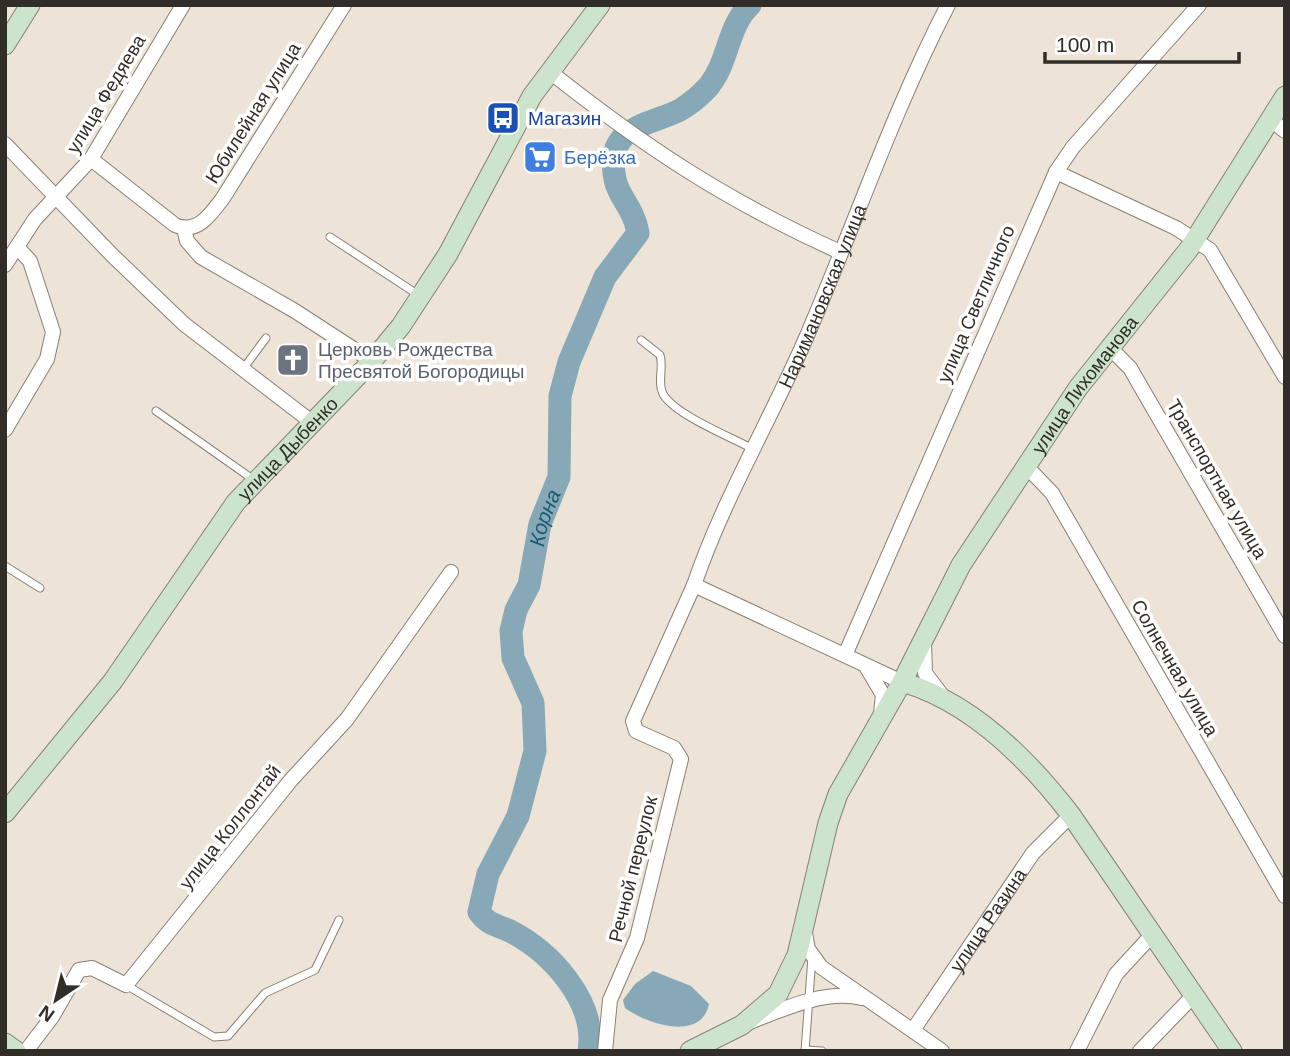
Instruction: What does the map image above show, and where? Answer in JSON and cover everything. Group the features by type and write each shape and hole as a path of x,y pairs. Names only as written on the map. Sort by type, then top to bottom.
{"street":[{"path":"5,45 30,5"},
{"name":"улица Федяева","path":"5,265 57,194 91,159 183,5"},
{"name":"Юбилейная улица","path":"184,228 198,225 218,204 344,5"},
{"name":"улица Дыбенко","path":"5,813 113,681 219,522 255,481 372,361 422,297 457,237 517,121 549,71 600,5"},
{"name":"Наримановская улица","path":"633,721 694,585 712,536 782,393 903,96 948,5"},
{"name":"улица Светличного","path":"845,655 1056,172 1073,147 1199,5"},
{"path":"549,71 639,141 750,209 840,252"},
{"name":"улица Лихоманова","path":"902,682 967,556 1025,465 1109,347 1195,239 1277,125 1285,96"},
{"path":"5,144 57,194 141,284 197,335 313,423"},
{"path":"91,159 170,222 184,228 187,241 201,257 295,311 372,361"},
{"path":"1056,172 1195,239 1215,256 1285,377"},
{"path":"5,430 47,359 53,332 30,261 17,247"},
{"name":"Транспортная улица","path":"1109,347 1130,368 1285,636"},
{"name":"Солнечная улица","path":"1025,465 1052,493 1285,896"},
{"name":"улица Коллонтай","path":"127,985 291,780 347,719 451,572"},
{"path":"694,585 950,702"},
{"path":"926,633 922,656 925,673 934,688 1019,757 1071,815 1232,1051"},
{"path":"860,663 874,676 883,695 879,722"},
{"path":"742,1026 778,994 791,970 804,928 832,807 902,682"},
{"name":"Речной переулок","path":"604,1051 610,1000 637,937 681,759 674,748 636,731 633,721"},
{"name":"улица Разина","path":"913,1030 1033,853 1071,815"},
{"path":"804,928 812,957 832,976 942,1051"},
{"path":"1077,1051 1116,974 1152,935"},
{"path":"26,1051 52,1017 79,970 92,968 127,985"},
{"path":"1140,1051 1194,995"},
{"path":"690,1051 742,1026 808,1002 846,996 866,999"},
{"path":"5,1043 16,1051"}],"lane":[{"path":"330,237 422,297"},
{"path":"243,369 265,338"},
{"path":"641,340 660,355 661,389 666,398 683,412 754,449"},
{"path":"156,411 255,481"},
{"path":"5,566 40,588"},
{"path":"127,985 214,1037 228,1036 265,993 315,970 339,920"},
{"path":"812,957 806,1050 821,1051"}],"water":[{"path":"653,971 691,986 709,1004 704,1016 695,1023 672,1026 658,1024 625,1008 623,1000 635,984"}],"waterway":[{"name":"Корна","path":"589,1051 590,1033 586,1015 568,980 541,952 510,931 489,922 479,912 488,874 518,816 535,751 533,703 513,658 511,631 516,610 529,585 540,524 559,477 560,396 569,362 605,277 638,233 615,179 613,161 616,148 622,138 631,131 680,110 706,89 721,66 737,23 750,5"}],"place":[{"name":"Магазин","path":"503,118"},
{"name":"Берёзка","path":"540,157"},
{"name":"Церковь Рождества Пресвятой Богородицы","path":"293,360"}]}
